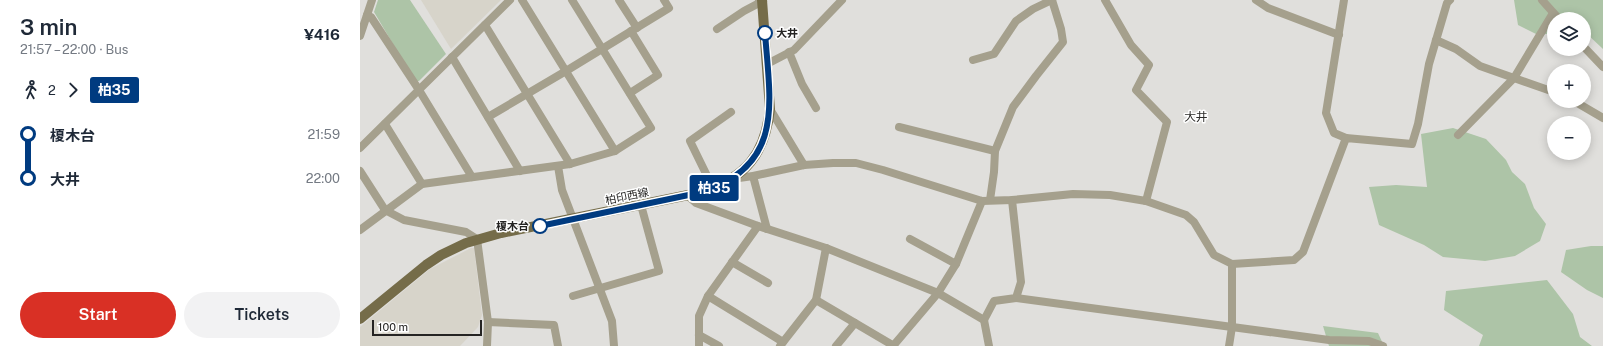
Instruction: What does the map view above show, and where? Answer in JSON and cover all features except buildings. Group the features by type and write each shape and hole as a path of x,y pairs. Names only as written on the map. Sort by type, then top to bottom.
{"main road":[{"name":"柏印西線","path":"360,319 426,265 454,248 478,239 687,195 713,188 732,179 749,163 762,144 766,133 770,109 761,0"}],"street":[{"path":"360,36 372,0"},
{"path":"360,148 510,0"},
{"path":"522,0 615,151"},
{"path":"360,230 422,184 570,164 615,151 652,128 572,0"},
{"path":"619,0 658,75 630,93"},
{"path":"488,118 669,8 664,0"},
{"path":"717,29 761,0"},
{"path":"767,64 794,50 842,0"},
{"path":"973,60 994,54 1016,22 1033,9 1052,0 1061,29 1063,42 1013,108 995,151 990,200"},
{"path":"1105,0 1131,45 1149,65 1136,90 1167,122 1146,201"},
{"path":"1256,0 1268,8 1340,35"},
{"path":"1344,0 1340,35 1326,112 1334,133 1346,138 1412,144 1418,124 1429,64 1447,3 1450,0"},
{"path":"1542,0 1552,12"},
{"path":"367,15 371,17 419,90 472,177"},
{"path":"485,25 570,164"},
{"path":"1458,135 1514,78 1547,29"},
{"path":"1436,40 1456,49 1480,66 1547,90"},
{"path":"789,52 802,84 816,108"},
{"path":"1591,54 1603,66"},
{"path":"452,56 520,171"},
{"path":"1586,108 1603,118"},
{"path":"770,109 804,165"},
{"path":"713,188 690,142 731,112"},
{"path":"385,124 422,184"},
{"path":"899,127 995,151"},
{"path":"732,179 754,176 804,165 856,163 982,201 1012,200 1073,194 1110,195 1146,201 1186,215 1194,222 1214,255 1232,264 1294,260 1303,252 1346,138"},
{"path":"558,166 562,190 612,321 614,346"},
{"path":"360,171 385,210 404,220 466,232 478,239 488,322 487,346"},
{"path":"754,176 767,229"},
{"path":"687,195 696,203 758,226 826,248 938,292 984,320"},
{"path":"1012,200 1021,282 1016,298"},
{"path":"816,300 893,346 938,292 956,264 982,201"},
{"path":"572,296 659,271 641,205"},
{"path":"699,346 699,316 708,296 758,226"},
{"path":"910,239 956,264"},
{"path":"708,296 781,344 816,300 826,248"},
{"path":"732,262 768,282"},
{"path":"1229,346 1232,327 1232,264"},
{"path":"989,346 984,320 994,301 1016,298 1329,340 1369,341 1383,346"},
{"path":"488,322 554,325 558,346"},
{"path":"836,346 854,323"},
{"path":"699,335 719,346"}],"shaded area":[{"path":"421,0 501,0 451,49"},
{"path":"471,248 474,248 482,315 478,327 460,346 360,346 360,327 430,269"}],"green space":[{"path":"378,0 410,0 446,54 419,81 415,81 374,12"},
{"path":"1514,0 1603,0 1603,49 1591,38 1591,12 1547,12 1547,34 1538,35 1518,25"},
{"path":"1453,128 1486,139 1506,160 1512,172 1525,184 1534,208 1546,224 1540,241 1515,256 1485,261 1443,257 1424,245 1379,225 1369,187 1396,185 1427,187 1421,134"},
{"path":"1591,246 1603,246 1603,298 1587,290 1561,272 1566,250"},
{"path":"1547,280 1573,314 1580,337 1592,346 1479,346 1483,335 1444,310 1446,291"},
{"path":"1323,326 1378,333 1384,346 1329,346"}],"bus line":[{"name":"柏35","path":"540,226 703,192 732,179 742,171 762,144 768,122 770,109 765,33"}],"place":[{"name":"大井","path":"765,33"},
{"name":"榎木台","path":"540,226"}],"district":[{"name":"大井","path":"1196,117"}]}
